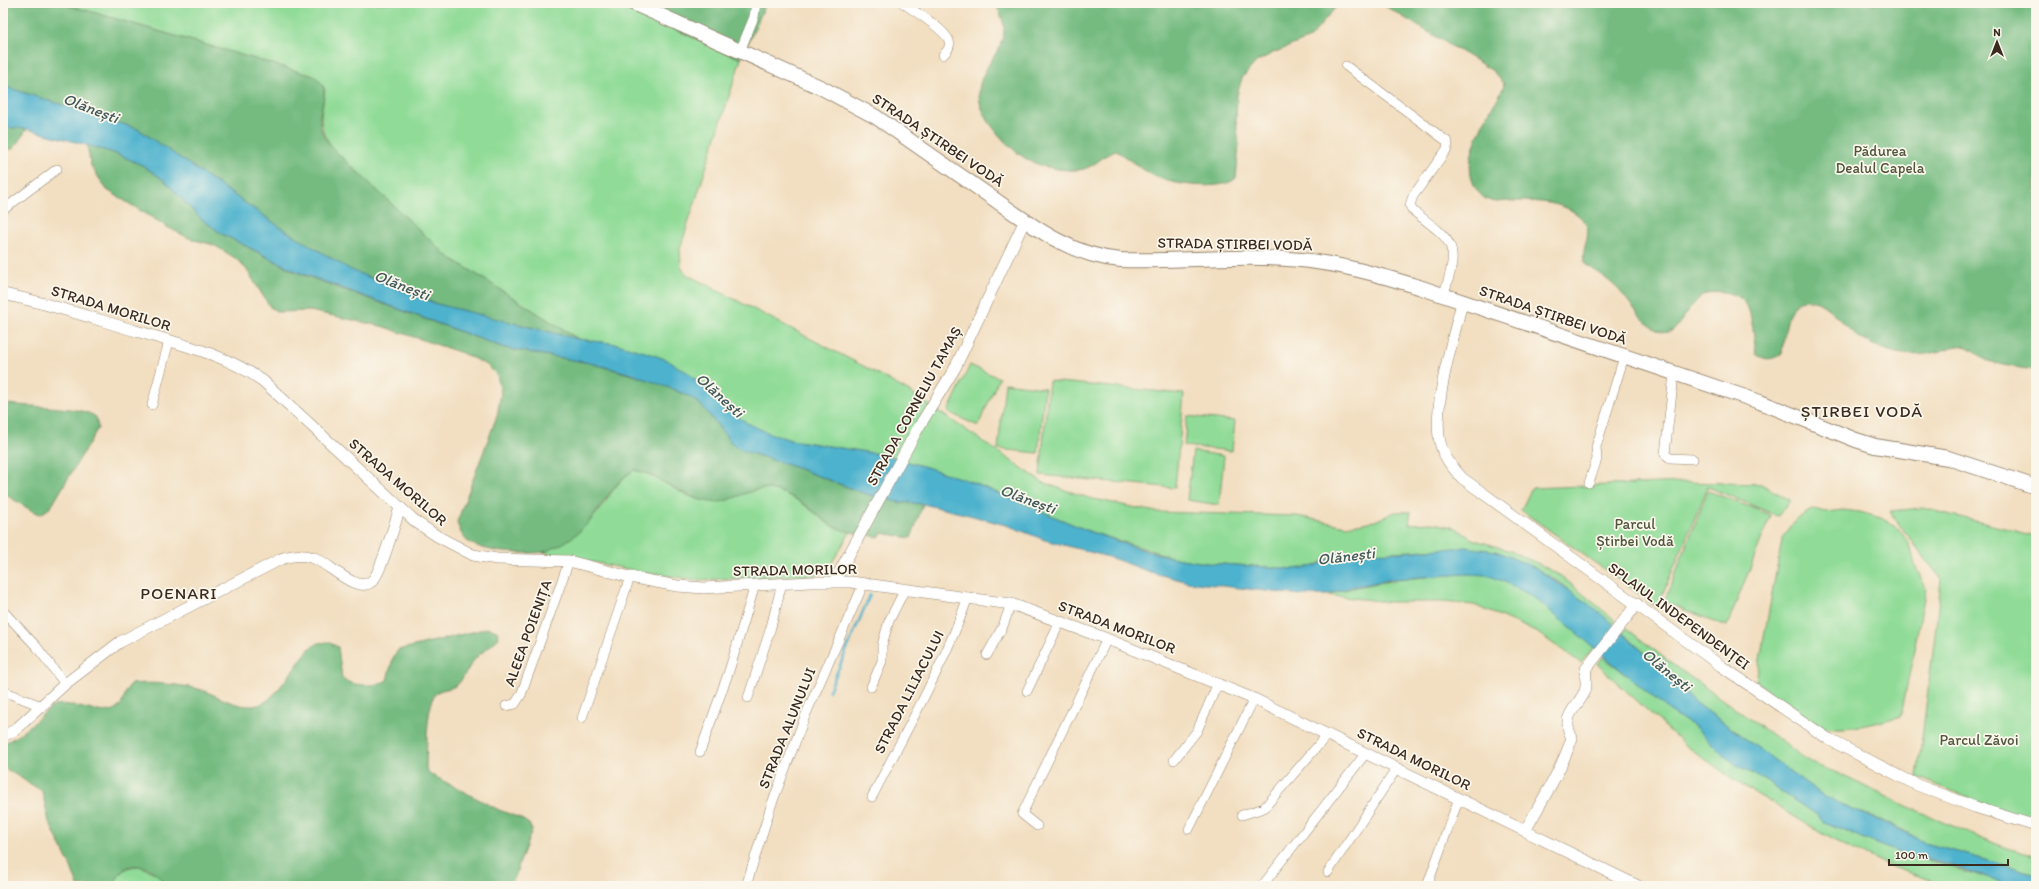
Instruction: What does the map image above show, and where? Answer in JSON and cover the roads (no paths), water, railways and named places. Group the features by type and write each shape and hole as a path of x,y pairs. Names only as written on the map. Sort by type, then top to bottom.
{"main road":[{"name":"STRADA ȘTIRBEI VODĂ","path":"633,3 852,103 876,117 1025,220 1066,246 1080,252 1109,259 1270,258 1314,261 1391,279 1767,405 1856,440 1875,446 1948,458 2036,487"}],"street":[{"path":"740,51 754,16 756,3"},
{"path":"903,3 945,33 950,42 948,50 944,55"},
{"path":"1346,66 1448,142 1447,149 1412,196 1410,205 1412,210 1438,230 1449,243 1453,252 1452,268 1443,296"},
{"path":"3,210 57,169"},
{"name":"STRADA CORNELIU TAMAȘ","path":"834,582 867,519 917,430 955,368 1025,220"},
{"name":"STRADA MORILOR","path":"3,294 22,298 169,341 236,364 263,381 400,508 437,536 473,555 497,559 569,561 630,577 677,586 704,588 782,583 864,583 1012,604 1107,639 1218,683 1254,699 1638,886"},
{"name":"SPLAIUL INDEPENDENȚEI","path":"1462,303 1438,415 1440,443 1447,461 1473,486 1759,693 1830,740 1917,785 1976,807 2036,826"},
{"path":"152,405 169,341"},
{"path":"1589,483 1596,459 1596,447 1624,357"},
{"path":"1674,374 1666,454 1670,458 1693,459"},
{"path":"3,736 15,730 65,684 104,654 138,631 225,589 281,559 292,555 315,559 355,584 366,584 373,580 379,568 400,508"},
{"name":"ALEEA POIENIȚA","path":"506,706 515,704 521,695 569,561"},
{"path":"582,718 630,577"},
{"path":"748,698 771,627 782,583"},
{"name":"STRADA ALUNULUI","path":"746,886 771,806 793,749 864,583"},
{"path":"700,752 729,671 755,584"},
{"path":"871,687 882,661 882,645 889,621 905,589"},
{"name":"STRADA LILIACULUI","path":"872,797 938,667 955,631 968,597"},
{"path":"987,655 1003,626 1012,604"},
{"path":"1525,830 1554,778 1568,749 1572,738 1568,730 1567,719 1585,690 1587,682 1585,675 1586,669 1630,614 1636,604"},
{"path":"3,611 36,646 65,684"},
{"path":"1027,691 1060,622"},
{"path":"1037,826 1022,814 1107,639"},
{"path":"1174,760 1197,731 1218,683"},
{"path":"3,691 41,706"},
{"path":"1189,830 1254,699"},
{"path":"1242,815 1264,808 1328,734"},
{"path":"1262,886 1366,753"},
{"path":"1328,872 1397,768"},
{"path":"1428,886 1459,798"}],"water":[{"name":"Olănești","path":"3,86 138,129 283,229 351,270 437,304 578,339 617,344 665,359 687,372 728,409 747,423 766,432 791,440 885,455 929,468 969,481 1091,532 1147,551 1175,558 1206,563 1295,569 1315,566 1341,553 1403,552 1466,547 1496,551 1536,568 1597,610 1672,678 1691,699 1825,797 1903,831 1925,843 2036,874 2036,886 2016,886 1993,880 1963,869 1894,851 1822,821 1816,814 1787,796 1768,781 1738,766 1723,755 1696,728 1670,711 1532,596 1505,582 1487,575 1465,574 1394,579 1352,587 1327,595 1300,595 1188,582 1150,572 1112,558 1045,540 1009,526 973,516 923,504 898,502 866,494 797,468 742,450 732,444 703,407 692,398 675,390 632,374 590,363 505,348 298,272 222,234 200,218 164,180 142,165 117,154 87,145 27,129 3,127"}],"waterway":[{"path":"829,691 870,595"}],"district":[{"name":"ȘTIRBEI VODĂ","path":"1862,411"},
{"name":"POENARI","path":"179,593"}],"park label":[{"name":"Pădurea Dealul Capela","path":"1880,160"},
{"name":"Parcul Știrbei Vodă","path":"1635,532"},
{"name":"Parcul Zăvoi","path":"1979,740"}]}
